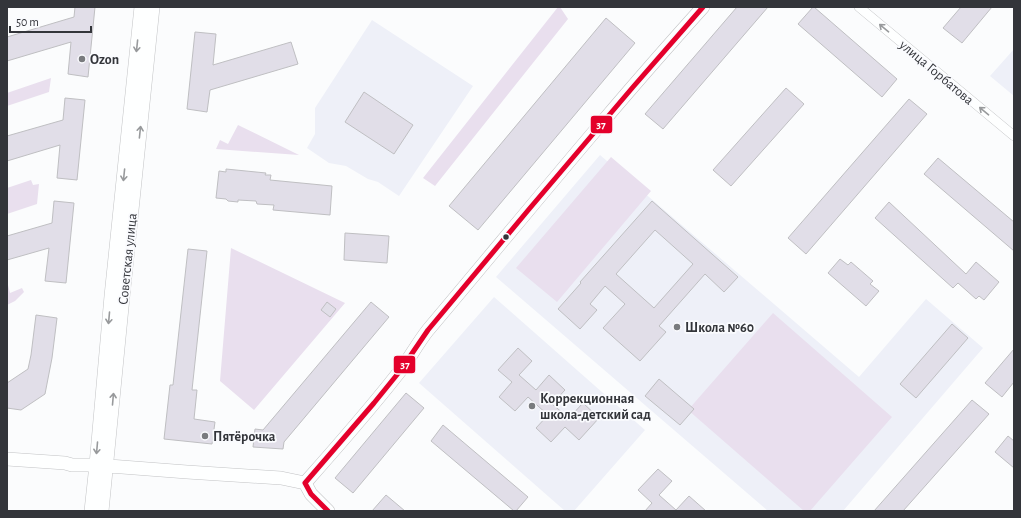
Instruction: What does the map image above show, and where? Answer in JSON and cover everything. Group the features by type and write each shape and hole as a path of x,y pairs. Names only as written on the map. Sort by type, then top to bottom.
{"main road":[{"name":"Советская улица","path":"102,511 101,465 111,296 141,7"},
{"name":"Советская улица","path":"91,511 101,465 123,296 153,7"},
{"path":"305,483 397,375 427,332 488,257 703,7"},
{"path":"7,459 72,465 101,465 281,478 305,483 311,494 328,511"}],"street":[{"name":"улица Горбатова","path":"859,7 1014,136"}],"shaded area":[{"path":"558,7 560,7 568,19 435,186 423,178"},
{"path":"372,20 473,86 399,196 378,182 368,179 346,166 329,163 307,148 315,134 315,108"},
{"path":"1014,49 1014,96 990,76"},
{"path":"51,78 49,92 7,106 7,93"},
{"path":"238,125 299,155 216,149 220,140 228,144"},
{"name":"Школа №60","path":"600,155 859,377 926,299 983,348 843,511 768,511 496,277"},
{"path":"611,157 651,191 557,302 516,268"},
{"path":"31,180 33,185 39,184 37,204 7,214 7,188"},
{"path":"231,248 345,303 254,410 220,381"},
{"path":"7,285 10,293 22,288 24,292 15,301 7,305"},
{"name":"Коррекционная школа-детский сад","path":"494,297 645,430 574,511 565,511 419,383"},
{"path":"773,313 892,417 810,511 804,511 688,410"}],"building":[{"path":"75,7 95,7 88,77 68,74 71,42 7,61 7,37 74,17"},
{"path":"737,7 768,7 663,129 645,114"},
{"path":"813,7 897,79 882,97 798,24"},
{"path":"961,7 992,7 962,43 943,28"},
{"path":"606,18 635,43 478,230 449,206"},
{"path":"195,32 216,34 213,65 291,42 298,64 210,90 207,112 187,109"},
{"path":"786,88 804,104 731,186 713,170"},
{"path":"364,92 413,125 394,154 345,122"},
{"path":"65,98 85,100 77,180 57,178 60,145 7,161 7,136 63,120"},
{"path":"909,99 927,114 806,254 788,238"},
{"path":"938,158 1014,222 1014,251 924,174"},
{"path":"226,169 266,173 265,175 271,175 270,180 332,186 330,215 273,210 274,205 257,204 256,201 238,200 238,202 216,198 219,171 226,172"},
{"path":"54,201 74,203 66,283 45,281 49,248 7,260 7,236 52,223"},
{"path":"652,201 738,277 724,292 705,274 659,326 666,332 640,361 603,328 625,304 605,286 590,304 597,310 580,329 558,309 581,283 580,282","holes":["655,230 693,264 654,308 616,274"]},
{"path":"889,202 966,274 976,262 999,282 984,300 979,296 976,299 958,283 953,288 875,218"},
{"path":"345,233 389,236 387,263 344,260"},
{"path":"188,249 207,251 192,390 197,390 194,419 215,422 212,444 164,439 170,385 173,385"},
{"path":"840,259 848,265 851,262 873,281 870,284 879,291 866,306 828,273"},
{"path":"327,302 336,309 330,317 321,310"},
{"path":"371,302 389,317 284,442 283,449 253,447 255,429 263,430"},
{"path":"36,315 57,318 52,358 45,394 21,410 7,408 7,383 28,369"},
{"path":"952,324 968,338 916,398 900,384"},
{"path":"518,348 532,361 519,375 536,390 549,375 565,390 552,404 569,418 583,403 599,418 579,440 565,427 551,442 536,428 548,415 528,397 515,411 499,397 512,382 498,370"},
{"path":"1014,349 1014,382 1002,397 985,383"},
{"path":"659,379 694,409 680,425 645,396"},
{"path":"406,393 424,408 353,493 335,478"},
{"path":"972,400 989,414 903,511 874,511"},
{"path":"443,425 528,497 516,511 514,511 431,441"},
{"path":"1008,436 1014,441 1014,468 995,452"},
{"path":"658,469 672,481 659,495 676,510 689,496 706,511 645,511 652,503 638,490"},
{"path":"386,495 405,511 372,511"}],"transit line":[{"name":"37","path":"305,483 374,403 400,371 428,330 530,208 703,7"},
{"name":"37","path":"305,483 311,494 328,511"}],"place":[{"name":"Ozon","path":"82,59"},
{"name":"Школа №60","path":"677,327"},
{"name":"Коррекционная школа-детский сад","path":"532,406"},
{"name":"Пятёрочка","path":"205,436"}]}
